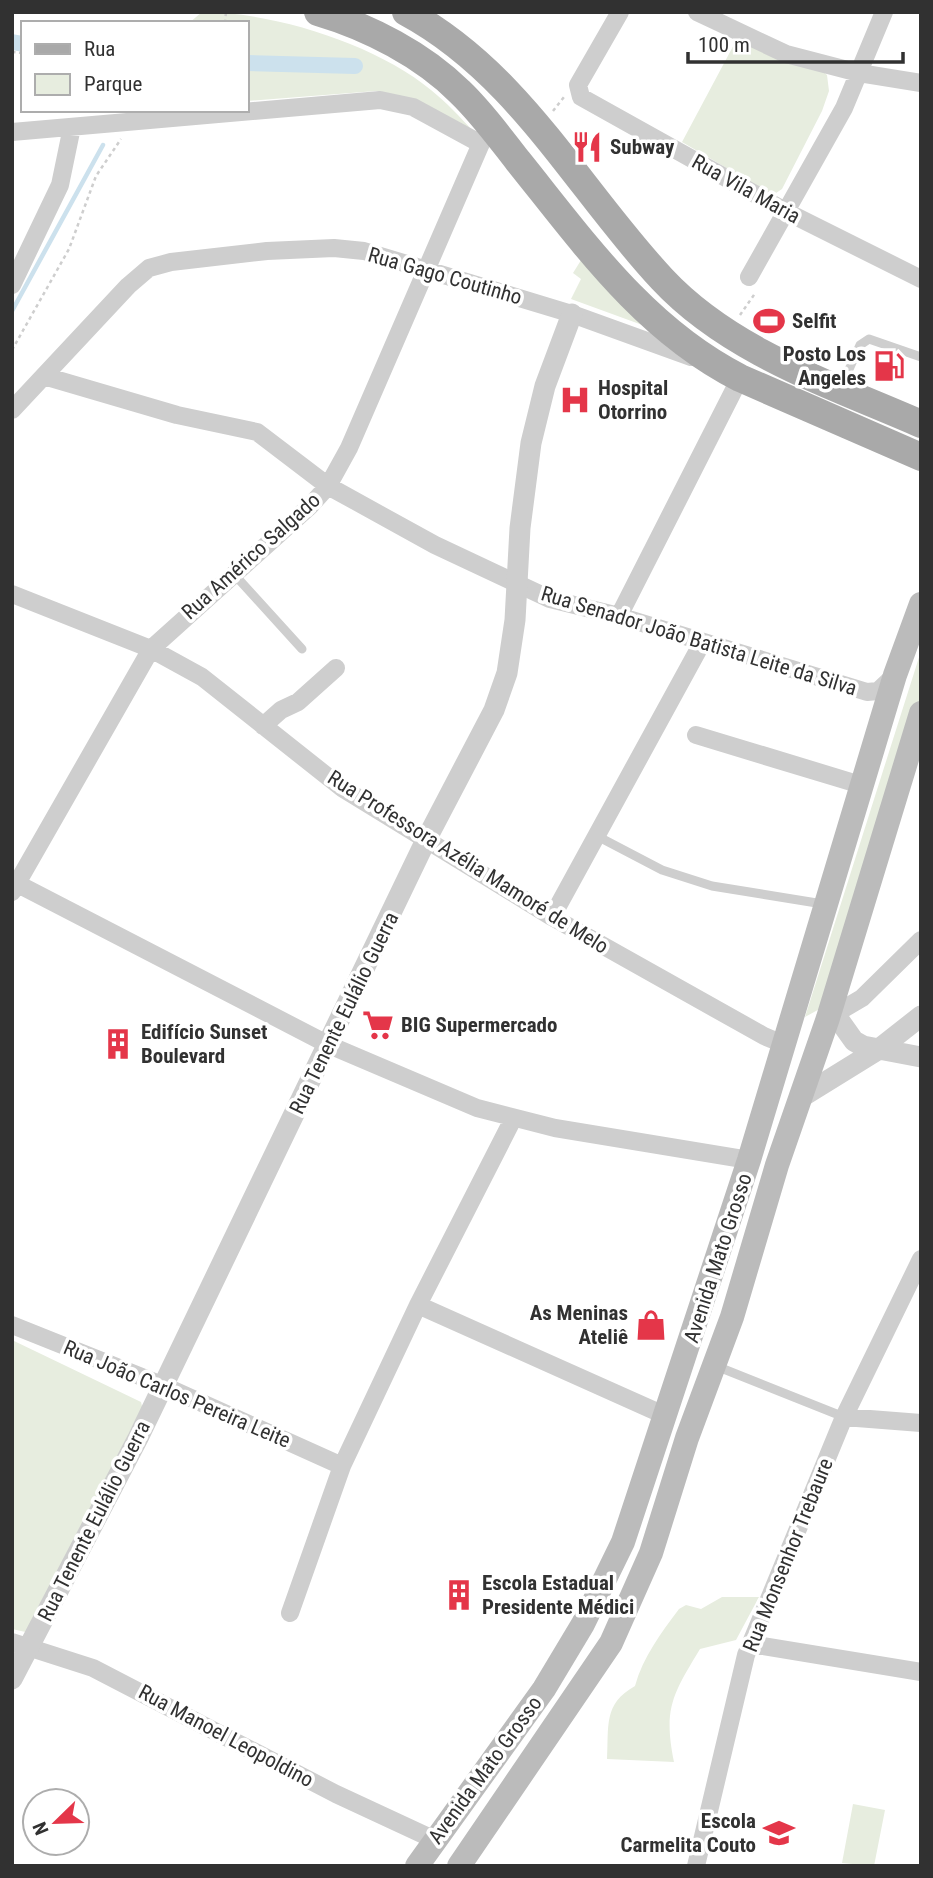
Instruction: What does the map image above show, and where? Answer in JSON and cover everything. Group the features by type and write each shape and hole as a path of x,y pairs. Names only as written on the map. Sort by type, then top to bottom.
{"main road":[{"path":"318,12 382,38 422,62 460,91 485,134 614,282 668,332 714,365 752,384 921,457"},
{"path":"406,12 434,27 473,56 540,127 663,281 714,324 769,356 921,424"},
{"path":"752,384 800,394 907,442 921,442"},
{"name":"Avenida Mato Grosso","path":"417,1866 544,1689 583,1624 623,1542 664,1416 688,1353 895,675 921,604"},
{"name":"Avenida Mato Grosso","path":"464,1860 611,1643 650,1553 687,1438 732,1317 777,1165 828,1018 921,713"},
{"path":"786,1034 807,1019 828,1018"},
{"path":"749,1160 777,1165"},
{"path":"730,1215 731,1231 714,1284 715,1295 732,1317"},
{"path":"687,1438 704,1370 702,1358 688,1353"},
{"path":"435,1840 464,1860"}],"street":[{"path":"577,92 620,12"},
{"path":"697,12 786,54 859,72 921,83"},
{"path":"753,284 787,212 844,108 884,12"},
{"name":"Rua Vila Maria","path":"577,92 580,97 787,212 921,279"},
{"path":"248,112 380,100 413,107 485,134"},
{"path":"12,132 245,112"},
{"path":"12,285 60,185 72,127"},
{"name":"Rua Américo Salgado","path":"14,885 150,649 328,485 349,448 485,134"},
{"name":"Rua Gago Coutinho","path":"12,410 19,393 44,376 128,286 149,268 171,261 334,248 364,251 426,269 572,314 714,365"},
{"name":"Rua Tenente Eulálio Guerra","path":"12,1679 21,1644 162,1385 426,840 494,710 507,673 531,443 545,386 572,314"},
{"name":"Rua Senador João Batista Leite da Silva","path":"44,376 177,415 257,432 328,485 435,545 550,599 619,616 867,692 878,691 895,675"},
{"path":"619,616 752,384"},
{"name":"Rua Professora Azélia Mamoré de Melo","path":"12,594 150,649 202,677 342,788 426,840 552,917 752,1030 786,1034"},
{"path":"552,917 702,643"},
{"path":"263,726 281,710 298,702 336,668"},
{"path":"696,735 861,785"},
{"path":"14,885 329,1045 477,1108 513,1119 749,1160"},
{"path":"828,1018 862,998 921,940"},
{"path":"803,1096 879,1049 921,1016"},
{"path":"828,1018 839,1020 854,1041 921,1057"},
{"path":"290,1613 342,1466 418,1305 513,1119"},
{"name":"Rua Monsenhor Trebaure","path":"696,1866 743,1665 844,1418 921,1259"},
{"path":"418,1305 664,1416"},
{"name":"Rua João Carlos Pereira Leite","path":"12,1325 162,1385 342,1466"},
{"path":"844,1418 921,1423"},
{"name":"Rua Manoel Leopoldino","path":"21,1644 93,1668 145,1692 246,1749 435,1840"},
{"path":"751,1644 921,1672"}],"lane":[{"path":"841,388 860,345 869,339 921,357"},
{"path":"233,573 302,649"},
{"path":"597,836 662,870 712,886 824,904"},
{"path":"715,1366 844,1418"}],"path":[{"path":"540,127 566,94 577,92"},
{"path":"12,350 69,249 96,176 132,122"},
{"path":"742,313 753,284"}],"green space":[{"path":"202,12 230,13 291,25 353,45 408,73 431,90 473,131 415,100 376,91 248,101 248,21 191,21"},
{"path":"738,37 815,64 827,75 829,91 822,111 782,189 773,195 682,142"},
{"path":"583,257 645,326 571,299 581,279 573,273"},
{"path":"921,651 921,699 825,1006 805,1017"},
{"path":"12,1340 141,1402 145,1419 30,1633 12,1629"},
{"path":"722,1597 759,1597 736,1640 700,1649 683,1678 670,1714 674,1762 607,1759 608,1726 613,1708 617,1700 635,1686 648,1655 666,1627 679,1609 686,1605 701,1609"},
{"path":"853,1804 885,1810 874,1866 842,1863"}],"waterway":[{"path":"12,42 21,44"},
{"path":"248,63 355,66"},
{"path":"12,311 103,145"}],"place":[{"name":"Subway","path":"587,147"},
{"name":"Selfit","path":"769,321"},
{"name":"Posto Los Angeles","path":"889,366"},
{"name":"Hospital Otorrino","path":"575,400"},
{"name":"BIG Supermercado","path":"378,1025"},
{"name":"Edifício Sunset Boulevard","path":"118,1044"},
{"name":"As Meninas Ateliê","path":"651,1325"},
{"name":"Escola Estadual Presidente Médici","path":"459,1595"},
{"name":"Escola Carmelita Couto","path":"779,1833"}]}
